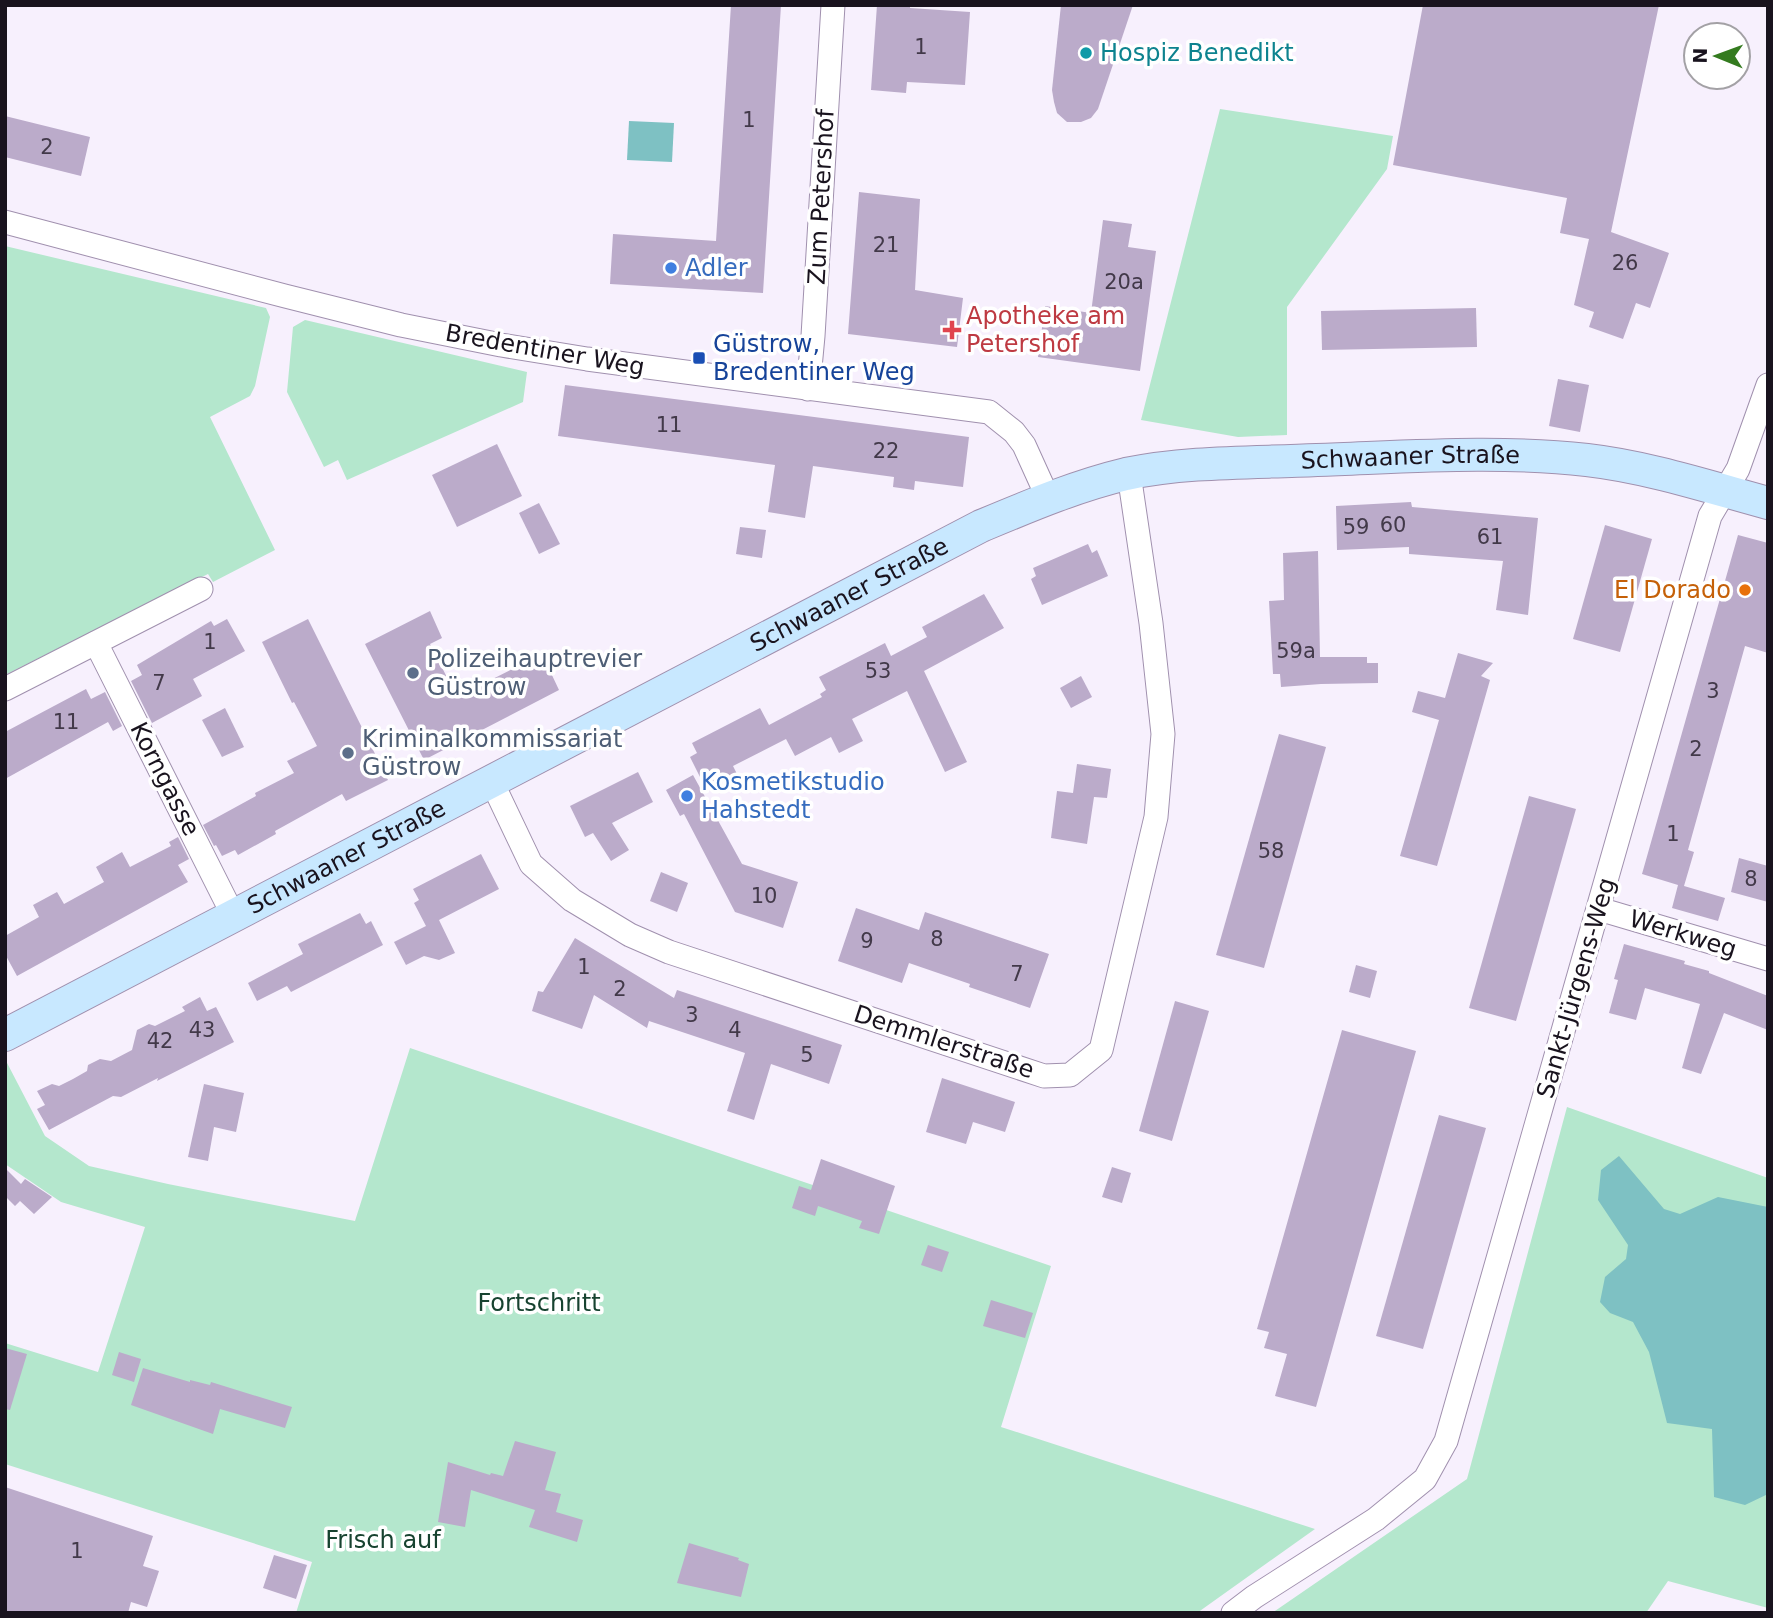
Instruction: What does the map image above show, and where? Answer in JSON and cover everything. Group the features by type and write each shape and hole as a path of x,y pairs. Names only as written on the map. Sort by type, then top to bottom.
{"main road":[{"name":"Schwaaner Straße","path":"5,1035 981,526 1088,484 1129,474 1239,463 1437,456 1524,456 1589,460 1642,470 1768,503"}],"street":[{"name":"Zum Petershof","path":"808,388 833,5"},
{"name":"Bredentiner Weg","path":"5,222 413,327 587,359 989,412 1014,432 1024,445 1048,498"},
{"name":"Sankt-Jürgens-Weg","path":"1233,1613 1376,1519 1425,1479 1446,1441 1710,516 1738,469 1768,385"},
{"name":"Demmlerstraße","path":"491,780 531,864 572,900 630,935 668,952 1044,1076 1070,1075 1101,1050 1156,817 1163,734 1151,624 1129,474"},
{"path":"5,689 201,589"},
{"name":"Korngasse","path":"96,643 233,915"},
{"name":"Werkweg","path":"1599,909 1768,959"}],"green space":[{"path":"1220,109 1393,136 1387,169 1287,307 1287,435 1238,437 1141,420"},
{"path":"5,246 266,308 270,317 255,386 250,396 210,417 275,550 213,582 208,574 5,675"},
{"path":"305,320 527,372 523,402 347,480 338,460 324,467 287,392 293,327"},
{"name":"Fortschritt","path":"410,1048 1051,1266 1001,1427 1315,1529 1197,1613 296,1613 312,1562 5,1464 5,1343 98,1372 145,1227 61,1202 5,1164 5,1059 45,1136 89,1166 355,1221"},
{"path":"1567,1107 1768,1178 1768,1608 1668,1581 1646,1613 1272,1613 1467,1479"}],"water":[{"path":"629,121 674,123 672,162 627,160"},
{"path":"1619,1156 1664,1209 1680,1214 1718,1197 1768,1207 1768,1494 1745,1505 1714,1497 1712,1429 1667,1423 1649,1352 1633,1322 1610,1313 1600,1302 1605,1277 1626,1259 1628,1245 1598,1200 1601,1170"}],"building":[{"path":"731,5 781,5 763,293 610,284 613,234 716,241"},
{"path":"877,5 910,5 910,8 970,12 965,85 907,82 906,93 871,90"},
{"name":"Hospiz Benedikt","path":"1061,5 1133,5 1098,109 1091,118 1081,122 1067,122 1057,113 1054,102 1052,90"},
{"path":"1423,5 1659,5 1611,232 1669,253 1650,308 1636,303 1623,339 1589,327 1594,312 1574,305 1589,239 1560,233 1567,198 1393,165"},
{"path":"5,116 90,137 81,176 5,157"},
{"path":"859,192 920,199 915,290 963,298 957,347 848,334"},
{"path":"1103,220 1132,224 1128,247 1156,251 1140,371 1038,357 1045,306 1091,313"},
{"path":"1476,308 1477,347 1322,350 1321,311"},
{"path":"1558,379 1589,385 1580,432 1549,426"},
{"path":"565,385 969,437 963,487 915,481 914,490 893,487 894,477 813,466 805,518 768,512 775,465 558,436"},
{"path":"497,444 522,496 457,527 432,475"},
{"path":"1411,502 1412,507 1538,518 1528,615 1496,610 1503,561 1409,554 1409,547 1337,550 1336,506"},
{"path":"539,503 560,544 539,554 519,513"},
{"path":"1605,525 1652,539 1620,652 1573,639"},
{"path":"740,527 766,530 762,558 736,554"},
{"path":"1738,535 1768,543 1768,653 1745,646 1688,850 1694,852 1684,886 1725,898 1718,921 1672,908 1678,885 1642,874"},
{"path":"1088,544 1092,553 1097,550 1108,576 1042,605 1031,579 1036,576 1033,568"},
{"path":"1318,551 1320,657 1367,657 1367,663 1378,663 1378,683 1281,687 1280,674 1273,674 1269,601 1284,600 1283,553"},
{"path":"984,594 1004,628 924,671 967,762 945,772 907,691 852,719 863,741 839,753 831,737 795,756 786,739 733,766 737,774 706,789 690,757 697,753 692,743 760,708 769,725 822,697 820,694 826,690 819,677 885,643 891,656 927,637 922,627"},
{"name":"Polizeihauptrevier Güstrow","path":"430,611 442,638 430,644 457,697 542,654 559,690 424,760 365,644"},
{"path":"227,619 245,651 193,679 202,696 152,723 131,681 142,675 137,665 211,621 214,626"},
{"path":"308,619 388,780 346,801 342,794 238,855 235,850 222,856 203,825 294,773 287,761 317,746 262,642"},
{"path":"1458,653 1493,663 1481,676 1490,680 1437,866 1400,856 1439,720 1412,712 1418,691 1445,698"},
{"path":"1081,676 1092,697 1071,708 1060,688"},
{"path":"86,689 91,699 105,692 122,726 113,731 108,722 5,779 5,732"},
{"path":"225,708 244,747 222,757 202,720"},
{"path":"1279,734 1326,747 1264,968 1216,955"},
{"path":"1077,764 1111,769 1107,798 1094,797 1087,844 1051,838 1057,791 1073,793"},
{"path":"638,772 653,802 612,823 629,850 611,861 593,833 585,837 570,806"},
{"path":"693,775 742,864 798,882 783,928 735,912 684,814 680,816 666,790"},
{"path":"1529,796 1576,809 1516,1021 1469,1008"},
{"path":"178,837 189,859 178,865 188,882 17,976 5,954 5,936 39,917 33,905 57,892 64,904 104,882 96,867 122,852 130,867 171,846 169,842"},
{"path":"481,854 499,889 439,920 455,953 439,960 424,956 406,965 394,942 426,926 414,903 419,900 413,889"},
{"path":"1739,858 1768,866 1768,902 1731,892"},
{"path":"661,872 688,883 677,912 650,901"},
{"path":"856,908 919,930 925,912 1049,954 1030,1008 909,963 902,983 838,961"},
{"path":"360,913 366,924 371,921 383,945 291,992 287,986 257,1001 248,983 303,954 298,944"},
{"path":"575,938 674,998 677,990 842,1045 829,1084 771,1064 754,1120 727,1111 745,1053 649,1021 647,1028 594,995 582,1029 532,1011 538,991 543,992"},
{"path":"1624,944 1685,961 1684,964 1709,971 1768,996 1768,1030 1724,1013 1701,1074 1682,1068 1700,1004 1645,988 1636,1020 1609,1013 1618,980 1614,979"},
{"path":"1356,965 1377,971 1370,998 1349,992"},
{"path":"200,997 207,1011 216,1007 234,1042 157,1081 158,1078 121,1097 113,1096 49,1130 37,1109 45,1105 37,1091 52,1084 59,1086 73,1079 87,1071 88,1065 100,1059 111,1061 132,1050 137,1030 149,1024 155,1026 185,1011 182,1007"},
{"path":"1175,1001 1209,1011 1172,1141 1139,1131"},
{"path":"1342,1030 1416,1051 1316,1407 1275,1396 1287,1354 1264,1348 1269,1332 1257,1329"},
{"path":"942,1078 1015,1102 1005,1132 973,1122 966,1144 926,1132"},
{"path":"204,1084 244,1093 236,1132 214,1127 208,1161 188,1157"},
{"path":"1439,1115 1486,1128 1423,1349 1376,1336"},
{"path":"821,1159 895,1186 879,1234 859,1228 862,1221 818,1206 815,1216 792,1208 799,1186 811,1190"},
{"path":"1112,1167 1131,1173 1122,1203 1102,1197"},
{"path":"5,1168 21,1184 25,1179 52,1197 34,1214 20,1201 15,1206 5,1196"},
{"path":"928,1245 949,1252 942,1272 921,1265"},
{"path":"991,1300 1033,1313 1025,1338 983,1326"},
{"path":"5,1348 27,1354 10,1410 5,1409"},
{"path":"119,1352 141,1359 134,1382 112,1375"},
{"path":"143,1368 190,1382 210,1385 211,1382 292,1407 285,1428 220,1409 213,1434 131,1405"},
{"path":"515,1441 556,1452 545,1490 561,1494 556,1512 583,1520 577,1542 529,1527 535,1510 471,1490 465,1527 438,1522 448,1462 490,1475 503,1476"},
{"path":"5,1487 153,1536 143,1566 159,1571 147,1607 131,1602 128,1613 5,1613"},
{"path":"689,1543 739,1558 738,1560 749,1564 741,1597 677,1583"},
{"path":"274,1555 307,1565 296,1599 263,1588"}],"place":[{"name":"Hospiz Benedikt","path":"1086,53"},
{"name":"Adler","path":"671,268"},
{"name":"Apotheke am Petershof","path":"952,330"},
{"name":"Güstrow, Bredentiner Weg","path":"699,358"},
{"name":"El Dorado","path":"1745,590"},
{"name":"Polizeihauptrevier Güstrow","path":"413,673"},
{"name":"Kriminalkommissariat Güstrow","path":"348,753"},
{"name":"Kosmetikstudio Hahstedt","path":"687,796"}],"park label":[{"name":"Frisch auf","path":"383,1540"}]}
